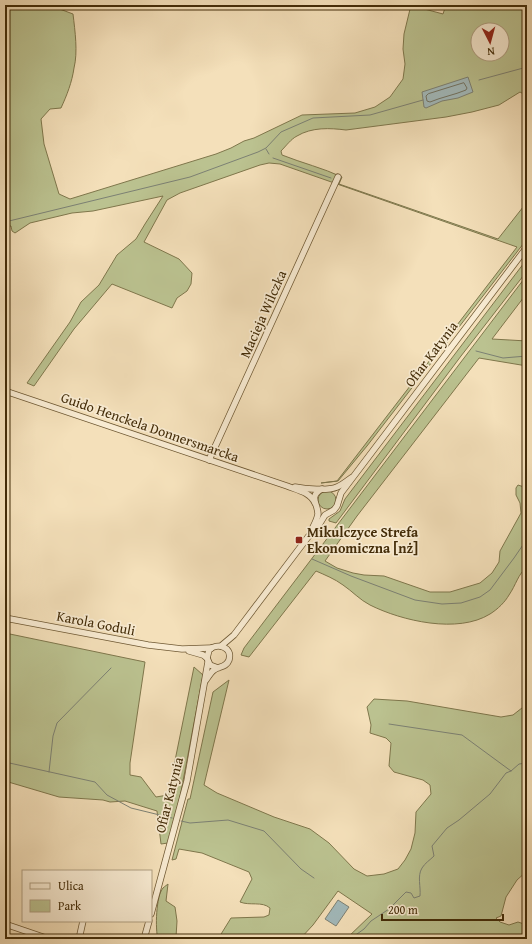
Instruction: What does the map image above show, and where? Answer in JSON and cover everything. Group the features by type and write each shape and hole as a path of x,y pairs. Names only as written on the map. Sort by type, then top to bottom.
{"street":[{"name":"Macieja Wilczka","path":"209,460 338,177"},
{"name":"Ofiar Katynia","path":"221,646 234,635 308,537 317,528 325,515 337,506 341,493 527,247"},
{"name":"Guido Henckela Donnersmarcka","path":"5,391 287,486 308,494 316,505"},
{"name":"Ofiar Katynia","path":"308,537 317,518 316,494 322,488 340,486 355,475"},
{"name":"Guido Henckela Donnersmarcka","path":"287,486 315,489 322,488"},
{"path":"331,488 337,494 339,499"},
{"path":"316,505 322,511 330,512"},
{"name":"Karola Goduli","path":"5,618 132,642 182,649 203,655 207,660"},
{"name":"Ofiar Katynia","path":"229,653 234,635"},
{"path":"206,681 213,670 224,666 228,662 229,653 225,648 217,645 211,648 208,652 207,660 212,666 218,668"},
{"name":"Karola Goduli","path":"182,649 211,648"},
{"name":"Ofiar Katynia","path":"152,910 187,781 206,681 207,660"},
{"path":"79,939 83,922"},
{"path":"144,939 149,922"},
{"path":"5,924 48,939"}],"green space":[{"path":"5,5 49,5 73,14 76,55 71,83 61,108 50,109 41,119 44,144 59,194 70,199 216,154 302,115 355,113 375,107 390,97 403,79 405,64 403,49 404,34 411,5 417,5 417,7 443,14 446,5 527,5 527,96 520,92 499,105 446,117 346,130 327,129 309,131 295,137 281,151 282,155 342,177 339,184 498,239 527,202 527,239 367,446 338,481 321,483 337,481 517,247 280,164 269,163 260,165 180,193 167,200 144,242 179,259 192,273 191,284 187,291 177,298 172,308 112,284 74,329 34,386 27,383 70,322 81,302 99,285 117,255 136,239 163,196 93,211 72,213 30,223 15,233 12,231 11,226 5,226"},
{"path":"527,259 527,271 461,356 336,523 329,521 329,519 340,511 345,499"},
{"path":"527,275 527,293 492,339 527,341 527,366 479,358 357,516 325,561 337,568 353,573 384,576 430,592 450,592 480,583 492,573 499,562 500,551 521,513 520,503 516,495 516,488 518,485 527,488 527,567 521,573 505,600 493,612 477,620 462,623 430,623 383,611 363,601 346,587 330,577 316,571 249,657 241,655 244,648"},
{"path":"327,491 333,494 336,500 333,506 327,509 321,506 318,500 321,494"},
{"path":"5,633 145,662 130,763 130,775 141,777 156,797 168,795 194,667 203,675 180,797 168,843 161,844 157,811 125,801 110,802 103,800 59,797 5,781"},
{"path":"229,680 204,785 217,793 274,817 310,829 329,843 354,869 367,876 384,874 398,869 411,849 415,833 416,812 431,794 430,785 423,780 394,772 389,766 391,743 386,738 370,733 371,725 367,707 374,699 407,701 501,717 513,715 527,704 527,871 517,880 506,897 501,916 496,918 500,922 509,925 518,922 527,925 527,939 346,939 372,914 338,891 313,925 300,939 218,939 231,918 264,917 269,915 270,908 260,904 240,902 252,879 249,872 202,853 179,849 176,859 172,860 188,799 190,799 213,692"},
{"path":"168,884 166,901 175,907 177,921 176,937 158,939 156,921 159,898 163,888"}],"water":[{"path":"468,77 473,92 458,98 442,101 426,108 424,107 422,92"},
{"path":"338,900 349,907 336,926 325,919"}],"waterway":[{"path":"479,80 527,67"},
{"path":"5,222 190,177 258,152 266,148 281,132 313,118 370,115 423,100"},
{"path":"266,149 269,154"},
{"path":"273,158 331,178"},
{"path":"476,351 503,358 527,356"},
{"path":"312,559 351,576 415,600 442,604 461,603 480,597 490,590 527,539"},
{"path":"49,772 53,736 57,723 111,668"},
{"path":"389,724 462,735 511,771"},
{"path":"5,762 95,782 107,795 131,808 172,818"},
{"path":"350,939 364,929 371,921 389,909 406,892 411,893 414,898 420,896 419,878 422,868 434,856 432,846 447,828 490,794 506,773 511,771 519,764 527,763"},
{"path":"181,821 190,823 228,820 264,831 301,869 314,878"}],"place":[{"name":"Mikulczyce Strefa Ekonomiczna [nż]","path":"299,540"}]}
